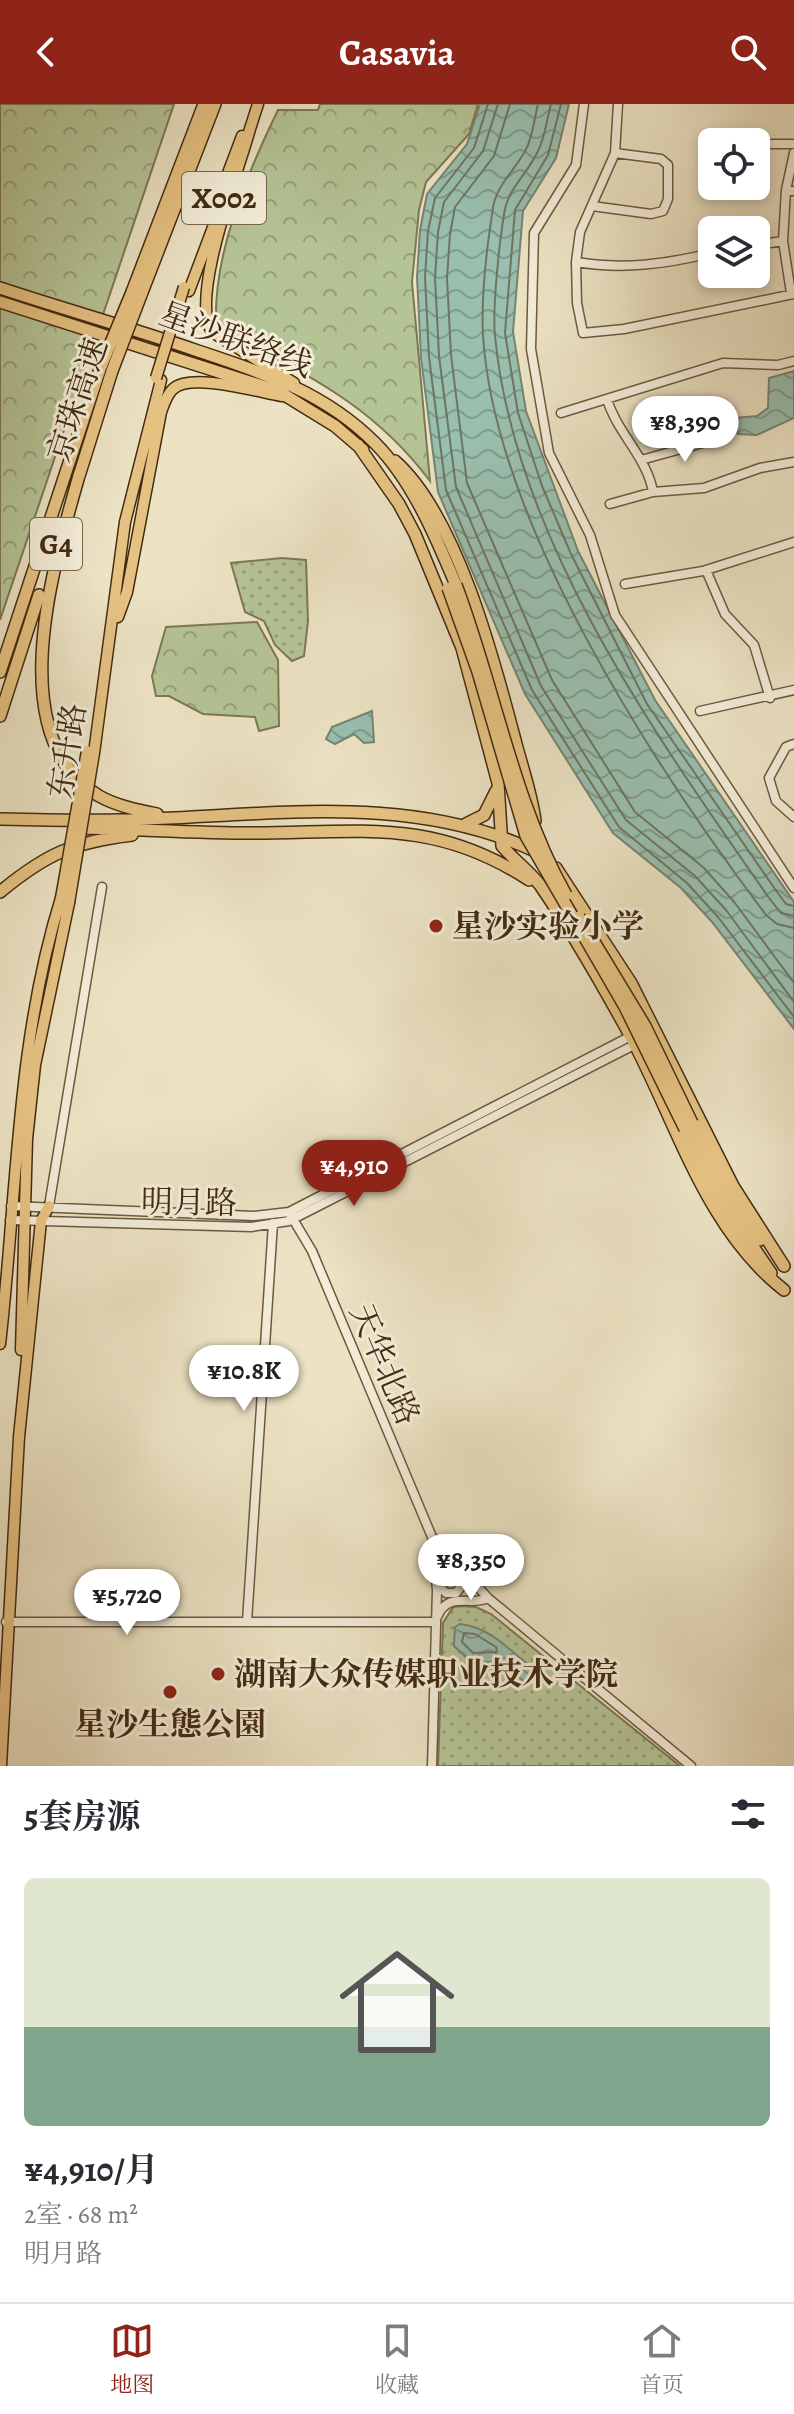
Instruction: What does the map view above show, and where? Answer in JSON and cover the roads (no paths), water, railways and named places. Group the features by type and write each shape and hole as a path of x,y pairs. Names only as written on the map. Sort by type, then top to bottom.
{"highway":[{"name":"京珠高速","path":"137,294 204,104"},
{"name":"京珠高速","path":"0,672 106,370 215,104"},
{"name":"星沙联络线","path":"0,288 275,375 336,409 376,444 418,505 452,586"},
{"path":"0,302 246,379 287,396 335,426 358,445 410,509 452,586 526,836 746,1224 794,1274"},
{"name":"京珠高速","path":"0,716 80,472 106,370"},
{"path":"376,444 408,472 428,501 473,600 505,702 534,812 540,854"},
{"path":"358,445 399,504 431,569 462,648 498,783 502,846 539,884 632,1040 704,1189 747,1256 794,1299"},
{"path":"80,472 42,608 35,650 32,690 42,731 63,767 79,784 123,807 169,817"},
{"path":"463,825 484,815 498,783"},
{"path":"0,819 381,812 463,825 540,854 569,885 601,932 655,1028 733,1186 784,1266"},
{"path":"0,827 254,833 381,829 421,835 490,857 529,880 550,904"},
{"path":"0,892 33,864 84,841 157,832"},
{"path":"688,1126 720,1198 784,1290"}],"main road":[{"name":"东升路","path":"187,289 250,129 255,104"},
{"name":"东升路","path":"91,752 121,522 158,379 187,289 255,104"},
{"path":"250,129 212,251 205,304 206,323 212,332 299,386"},
{"name":"东升路","path":"20,1424 24,1220 35,1065 111,638 125,522 158,379"},
{"path":"111,638 127,592 158,426 170,392 185,382 287,396"},
{"name":"东升路","path":"0,1344 11,1206 28,1062 53,924 65,900"},
{"name":"东升路","path":"1,1766 6,1622 20,1424 41,1221 49,1206"}],"street":[{"path":"584,104 576,165 534,233 531,349 549,453 590,535 615,615 794,888"},
{"path":"618,104 615,153 580,232 576,262 577,303 583,333 624,329 793,294 783,241 794,153"},
{"path":"770,144 794,144"},
{"path":"592,206 651,214 663,211 668,199 668,165 661,159 615,153"},
{"path":"770,243 783,241"},
{"path":"576,262 607,267 658,266 698,256"},
{"path":"561,413 723,363 778,365 794,361"},
{"path":"607,399 627,442 650,477 653,492"},
{"path":"641,460 721,438"},
{"path":"610,504 653,492 704,488 760,468 794,462"},
{"path":"625,584 706,570 794,542"},
{"path":"706,570 725,614 754,645 770,698"},
{"path":"700,711 770,698 794,690"},
{"path":"794,744 786,747 769,778 776,801 794,817"},
{"path":"49,1206 102,887"},
{"name":"明月路","path":"10,1220 236,1227 272,1225 655,1028"},
{"name":"明月路","path":"11,1206 291,1215"},
{"path":"247,1622 272,1225 278,1214"},
{"name":"天华北路","path":"291,1215 312,1251 432,1537"},
{"path":"432,1537 488,1598 691,1766"},
{"path":"432,1537 430,1541 437,1580 432,1766"},
{"path":"437,1580 446,1567 461,1569"},
{"path":"460,1590 465,1579 461,1569"},
{"path":"437,1580 450,1593"},
{"path":"450,1593 460,1590 488,1598"},
{"path":"436,1622 450,1593"},
{"path":"446,1605 463,1598 482,1601 488,1598"},
{"path":"6,1622 436,1622"}],"water":[{"path":"480,104 569,104 556,158 523,211 513,332 526,411 578,551 655,700 794,902 794,1029 712,922 681,888 613,833 525,694 438,492 421,358 417,277 420,230 427,194 467,144"},
{"path":"794,371 794,418 757,435 738,434 733,425 735,418 757,416 768,408 769,378"},
{"path":"372,711 374,742 364,743 354,734 335,744 326,739 332,727"},
{"path":"460,1624 481,1630 500,1641 534,1670 533,1674 524,1682 503,1663 470,1661 454,1646 455,1627"}],"place":[{"name":"星沙实验小学","path":"436,926"},
{"name":"湖南大众传媒职业技术学院","path":"218,1674"},
{"name":"星沙生態公園","path":"170,1692"}]}
